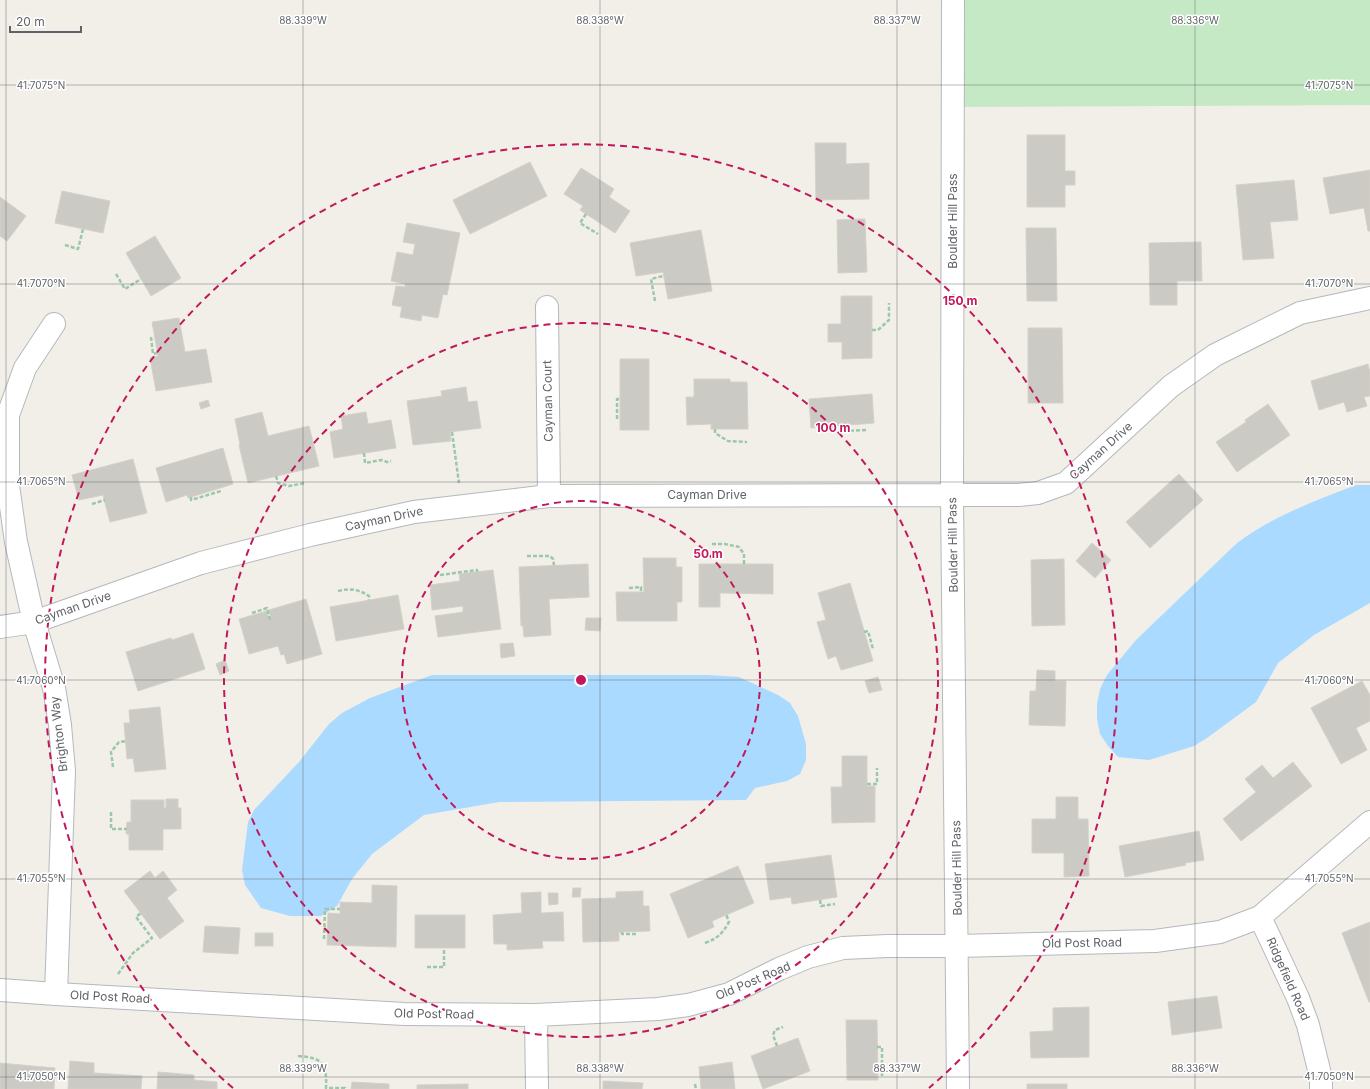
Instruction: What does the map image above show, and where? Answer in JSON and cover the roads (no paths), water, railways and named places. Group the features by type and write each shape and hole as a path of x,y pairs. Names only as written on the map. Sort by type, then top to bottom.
{"street":[{"name":"Boulder Hill Pass","path":"952,0 952,495 958,946 958,1089"},
{"name":"Cayman Drive","path":"0,627 34,622 201,563 310,535 414,512 549,496 952,495 1038,493 1066,483 1171,386 1215,355 1300,313 1370,298"},
{"name":"Cayman Court","path":"547,306 549,496"},
{"name":"Brighton Way","path":"54,324 25,368 8,415 9,491 16,542 34,622 54,688 60,725 64,771 56,994"},
{"name":"Old Post Road","path":"0,990 404,1014 536,1015 658,1009 688,1006 729,994 779,969 808,957 843,948 1155,941 1220,932 1260,917 1370,822"},
{"name":"Ridgefield Road","path":"1260,917 1298,998 1308,1025 1321,1078 1321,1089"},
{"path":"536,1015 537,1089"}],"water":[{"path":"1356,485 1370,485 1370,603 1314,635 1278,663 1256,702 1194,746 1149,760 1118,757 1100,734 1097,719 1097,704 1100,689 1107,675 1136,640 1237,543 1251,533 1310,503"},
{"path":"432,675 708,675 739,677 778,695 790,703 798,716 806,744 806,760 800,774 787,781 755,788 746,800 499,802 424,815 372,854 352,879 337,906 321,916 290,916 261,908 245,885 242,870 248,822 254,810 299,762 329,724 342,713 370,698"}]}
